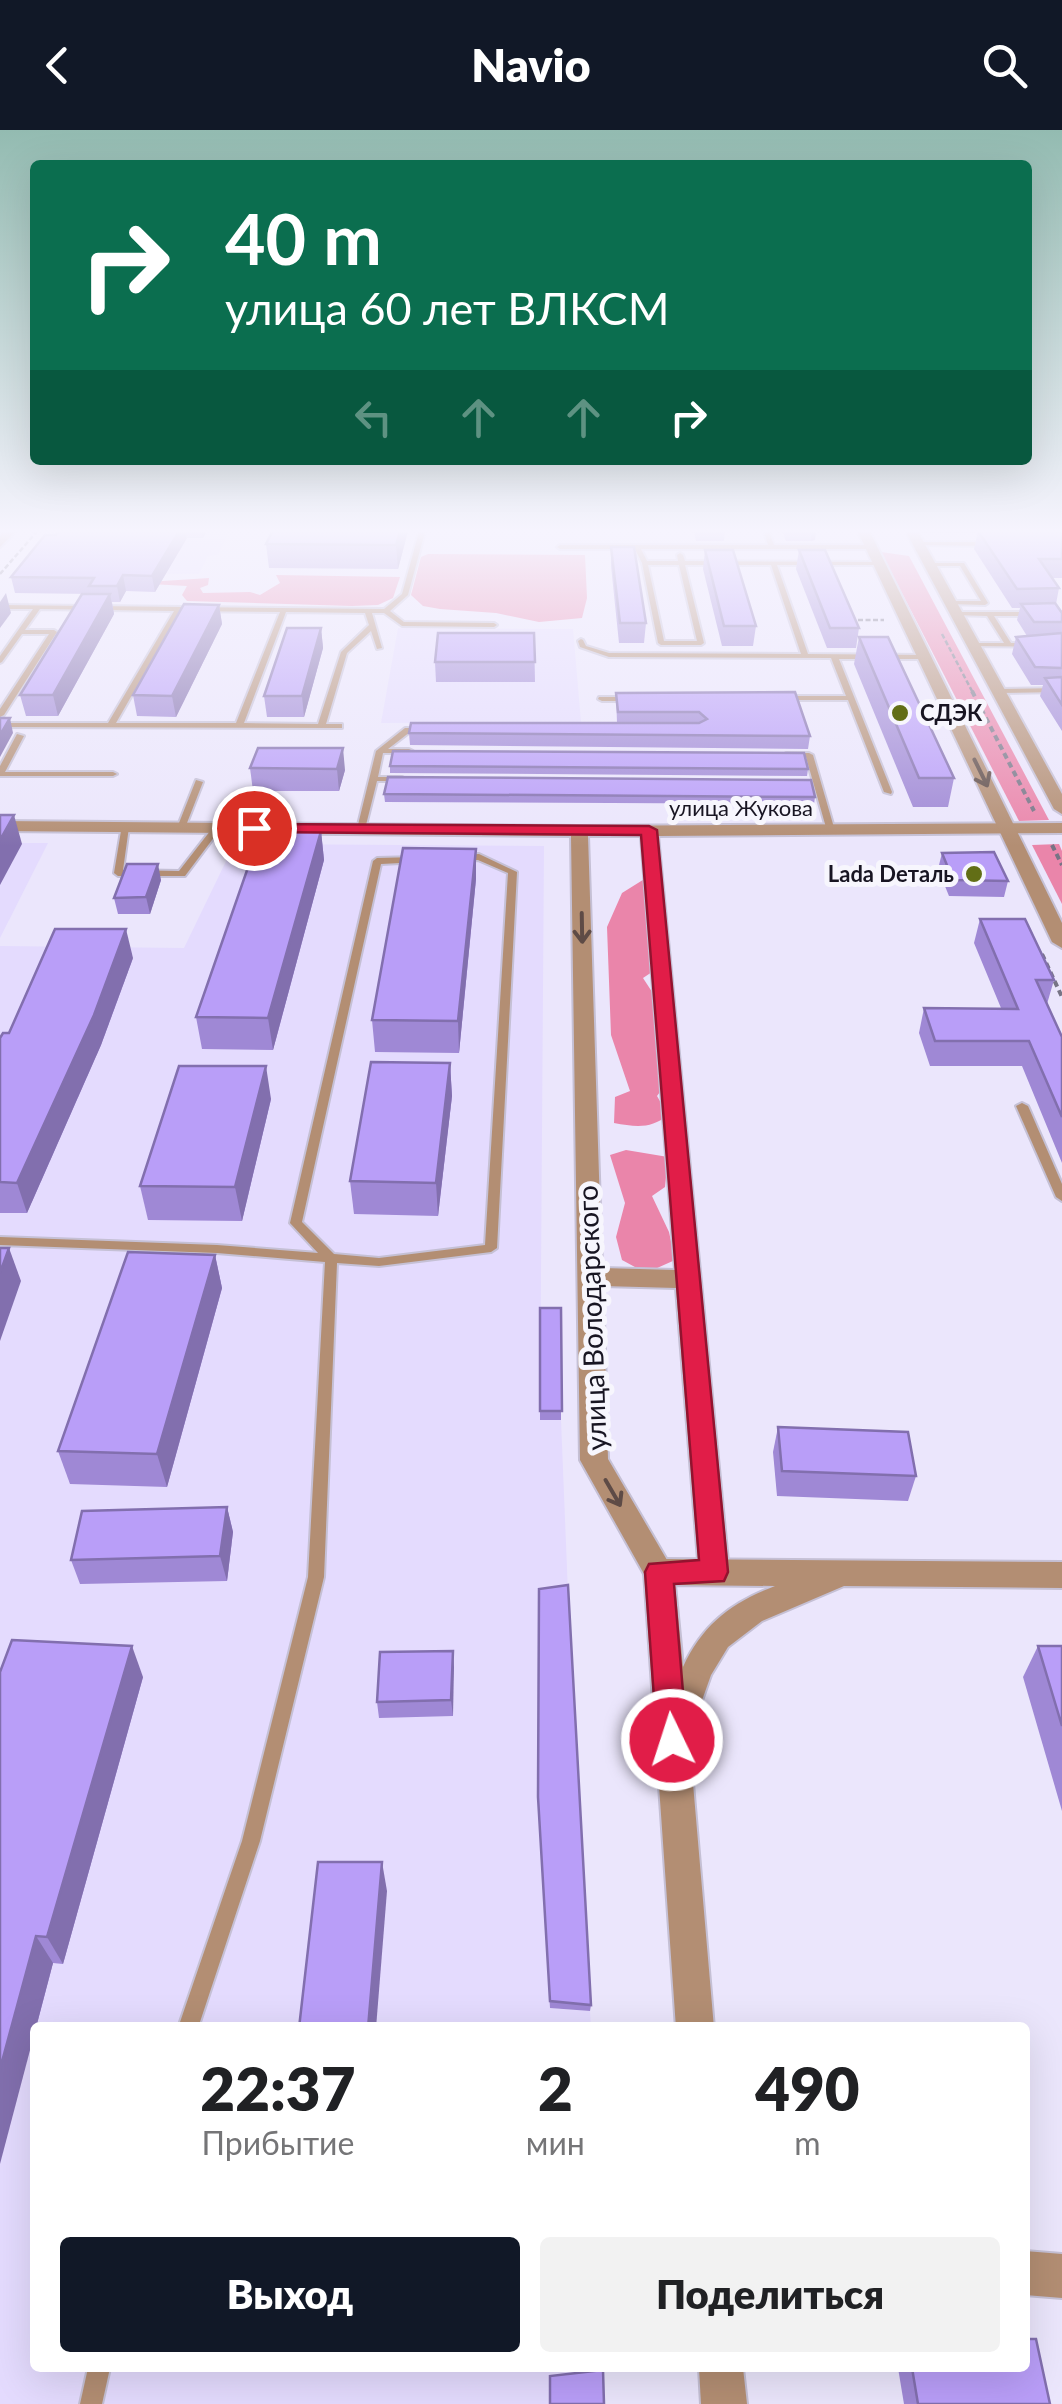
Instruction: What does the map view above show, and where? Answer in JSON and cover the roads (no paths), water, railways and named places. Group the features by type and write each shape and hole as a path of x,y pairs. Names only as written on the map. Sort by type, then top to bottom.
{"street":[{"path":"914,634 1062,942"},
{"path":"967,634 1062,808"},
{"name":"улица Жукова","path":"0,826 1008,828 1055,833"},
{"name":"улица Володарского","path":"580,830 594,1460 659,1572 695,2022"},
{"path":"649,830 714,1572"},
{"path":"590,1277 689,1278"},
{"path":"659,1572 1062,1575"},
{"path":"672,1740 698,1666 726,1627 845,1573"},
{"path":"1030,2273 1062,2276"},
{"path":"722,2372 724,2404"}],"lane":[{"path":"0,661 19,634"},
{"path":"0,716 53,634"},
{"path":"111,725 163,634"},
{"path":"238,726 274,634"},
{"path":"321,726 344,652 363,634"},
{"path":"375,634 379,648"},
{"path":"659,634 661,643 701,643 699,634"},
{"path":"797,634 805,656"},
{"path":"1002,634 1009,645"},
{"path":"581,641 583,647 609,655 925,656"},
{"path":"973,645 1062,645"},
{"path":"834,656 888,792"},
{"path":"999,691 1062,690"},
{"path":"773,698 850,698"},
{"path":"602,699 638,699"},
{"path":"0,724 339,726"},
{"path":"361,829 380,751 408,730 427,730"},
{"path":"20,736 0,774 113,774"},
{"path":"380,751 418,751"},
{"path":"770,755 808,756 831,830"},
{"path":"375,779 414,780"},
{"path":"182,828 200,782"},
{"path":"798,782 817,782"},
{"path":"125,827 118,873 182,874 218,828"},
{"path":"0,1242 217,1248 379,1262 491,1248 514,872 479,857 445,859"},
{"path":"190,2022 251,1841 316,1577 332,1260 296,1223 376,862 428,860"},
{"path":"1022,1106 1062,1197"},
{"path":"91,2404 98,2372"}],"place":[{"name":"СДЭК","path":"900,713"},
{"name":"Lada Dеталь","path":"974,874"}]}
